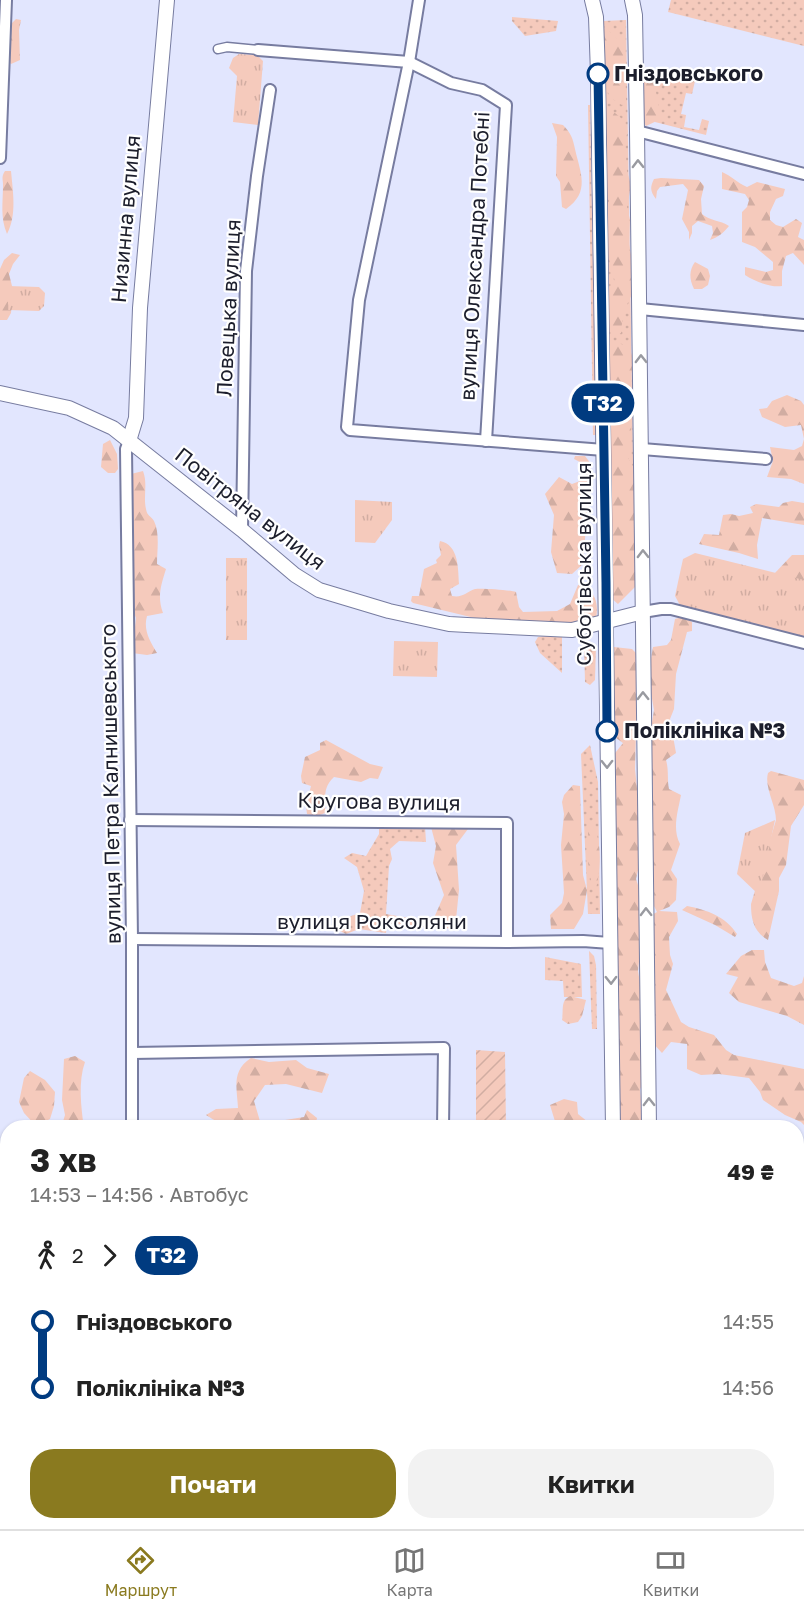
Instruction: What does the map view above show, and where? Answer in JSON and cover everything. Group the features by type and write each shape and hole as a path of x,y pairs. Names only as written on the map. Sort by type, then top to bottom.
{"street":[{"path":"0,158 6,0"},
{"name":"Низинна вулиця","path":"129,441 136,418 140,308 167,0"},
{"path":"419,0 409,62 359,300 347,427 350,430 604,450"},
{"name":"Суботівська вулиця","path":"592,0 596,17 598,74 613,1120"},
{"path":"632,0 635,15 640,309 649,1120"},
{"path":"218,49 227,47 409,62"},
{"name":"вулиця Олександра Потебні","path":"409,62 451,83 482,90 506,105 486,441"},
{"name":"Ловецька вулиця","path":"242,530 246,271 270,90"},
{"path":"637,131 804,174"},
{"path":"640,309 804,325"},
{"name":"Повітряна вулиця","path":"0,393 69,408 113,428 319,590 388,611 449,624 512,628 572,630 643,612 670,609 804,644"},
{"name":"вулиця Петра Калнишевського","path":"129,441 126,449 132,1120"},
{"path":"642,449 766,459"},
{"name":"Кругова вулиця","path":"130,820 507,823 507,942"},
{"name":"вулиця Роксоляни","path":"132,939 507,942 583,940 610,943"},
{"path":"132,1053 444,1048 443,1120"}],"green space":[{"path":"671,0 804,0 804,46 668,12"},
{"path":"512,17 558,21 556,31 525,36 512,21"},
{"path":"16,19 21,20 20,60 11,64 5,56 9,26"},
{"path":"626,20 635,577 610,578 603,21"},
{"path":"607,29 625,46 624,58 627,65 604,75 602,30"},
{"path":"239,54 257,55 263,61 258,125 233,122 237,76 229,68 233,58"},
{"path":"611,74 626,93 626,103 622,105 614,100 607,91 606,77"},
{"path":"655,74 695,81 692,94 686,93 681,114 686,115 684,127 699,130 702,119 709,121 706,135 655,122"},
{"path":"644,81 654,81 661,119 646,126 642,121 636,86"},
{"path":"588,105 590,105 596,435 593,435"},
{"path":"609,108 621,118 628,131 625,141 627,171 631,185 627,207 630,220 629,244 634,271 633,292 623,313 621,333 613,337 606,319 605,294 615,282 608,255 606,211 609,201 603,137 605,110"},
{"path":"552,123 563,125 570,133 581,174 579,196 566,209 562,207 560,182 556,176 557,137"},
{"path":"5,171 11,171 13,196 12,219 7,234 2,210 2,178"},
{"path":"722,172 747,187 757,182 785,189 783,196 776,199 770,212 770,220 783,227 796,219 802,223 798,237 804,240 804,265 793,253 786,256 782,271 782,286 773,286 745,275 745,267 766,272 773,270 773,262 755,247 742,242 742,212 749,200 745,194 722,189"},
{"path":"654,179 699,180 704,186 701,199 702,214 729,226 716,238 710,240 713,233 712,226 698,221 692,226 689,240 689,232 682,219 688,190 683,184 660,187 656,199 651,189 652,184"},
{"path":"12,253 20,255 9,274 13,290 11,313 7,320 0,320 0,269 4,260"},
{"path":"695,262 708,269 710,276 708,285 702,289 694,289 691,282 690,275"},
{"path":"8,286 39,287 45,293 44,306 39,311 8,310"},
{"path":"617,341 630,350 633,358 634,369 628,377 627,386 633,410 628,458 634,468 636,517 635,587 618,604 611,598 611,529 607,510 607,471 613,456 608,350 610,342"},
{"path":"787,395 801,401 804,405 804,439 801,425 785,427 762,417 759,409 767,408 772,401"},
{"path":"804,439 804,484 791,479 767,477 773,461 770,447 794,450 802,446"},
{"path":"110,440 117,454 118,469 115,473 108,473 101,467 103,444"},
{"path":"575,456 585,456 591,464 583,564 572,574 557,573 551,552 554,515 545,494 559,477 572,484 580,481 583,467 582,463 574,459"},
{"path":"143,471 147,511 157,531 157,564 166,569 160,596 163,613 147,616 146,621 148,635 157,653 147,655 132,653 136,618 129,600 127,475"},
{"path":"355,500 392,502 392,520 375,543 355,542"},
{"path":"792,501 804,503 804,525 762,518 757,545 758,559 699,544 704,534 719,535 723,515 739,516 753,513 750,507 756,504 779,507 783,503"},
{"path":"440,541 451,547 456,558 459,584 450,589 452,596 462,595 475,589 516,592 519,607 523,612 557,611 570,604 578,585 590,591 596,602 596,616 591,628 491,622 413,603 412,596 419,596 424,569 437,563 436,560 441,555"},
{"path":"695,553 804,580 804,638 681,607 675,596 683,559"},
{"path":"792,555 804,555 804,623 774,574"},
{"path":"226,558 247,558 247,640 226,640"},
{"path":"682,617 692,622 692,631 687,632 676,674 674,709 670,719 676,753 666,760 669,789 681,795 676,826 680,844 671,870 677,879 676,900 669,907 659,911 677,912 678,921 669,937 673,964 666,990 681,1022 714,1035 726,1050 734,1055 804,1069 804,1120 796,1120 785,1115 763,1100 749,1078 719,1074 701,1075 687,1069 687,1044 671,1042 662,1053 650,1040 650,916 657,912 651,900 650,862 653,841 649,822 653,786 648,775 646,759 654,710 648,676 653,647 667,645 671,640 675,619"},
{"path":"555,635 562,637 562,673 540,653 535,642 538,637"},
{"path":"394,641 438,642 437,677 393,676"},
{"path":"584,643 596,645 595,680 590,685 585,682"},
{"path":"614,647 632,649 638,655 635,769 639,808 640,862 636,879 640,906 641,943 638,971 641,989 643,1081 640,1090 643,1120 620,1120 618,1102 612,757 623,743 616,738 612,730 610,656"},
{"path":"326,740 370,764 383,767 378,779 370,778 361,782 334,777 326,789 325,813 317,816 307,814 306,806 311,786 302,783 301,776 305,757 320,750 320,743"},
{"path":"590,745 598,782 600,914 588,914 581,754"},
{"path":"771,771 804,780 804,805 791,826 786,865 779,878 779,891 768,940 759,933 754,925 751,904 776,820 767,778"},
{"path":"573,785 580,786 583,875 587,890 583,914 574,929 551,929 550,915 562,903 564,893 561,845 564,814 562,802 564,795"},
{"path":"775,820 759,895 737,874 745,833"},
{"path":"592,822 596,830 600,857 595,893 588,858 588,830"},
{"path":"379,825 425,826 426,842 399,841 390,849 392,859 389,866 386,914 420,920 424,927 387,923 386,933 359,929 346,934 336,929 345,918 360,913 364,891 357,867 344,858 352,853 366,856 379,834"},
{"path":"465,826 468,829 456,845 459,890 455,929 430,927 444,895 433,863 436,846 431,827"},
{"path":"687,906 715,915 737,934 735,937 682,910"},
{"path":"752,950 764,950 765,962 771,978 794,986 802,983 804,976 804,1025 787,1016 739,1002 729,993 738,977 726,974 741,956"},
{"path":"589,951 594,956 596,965 597,1029 592,1029"},
{"path":"545,957 581,964 582,997 564,997 563,981 545,980"},
{"path":"570,996 586,1000 578,1022 568,1024 562,1020 564,1003"},
{"path":"476,1050 505,1052 506,1120 476,1120"},
{"path":"75,1056 85,1062 81,1086 83,1120 63,1120 64,1059"},
{"path":"251,1058 269,1062 296,1060 307,1068 329,1074 322,1093 286,1084 265,1085 254,1101 260,1120 215,1120 206,1115 216,1109 238,1108 237,1080 240,1068"},
{"path":"30,1071 45,1080 55,1092 50,1119 30,1120 24,1113 19,1102 24,1078"},
{"path":"564,1099 577,1102 578,1114 586,1120 555,1120 550,1105"},
{"path":"307,1110 317,1118 317,1120 285,1120 304,1117"}],"bus line":[{"name":"Т32","path":"598,74 607,731"}],"place":[{"name":"Гніздовського","path":"598,74"},
{"name":"Поліклініка №3","path":"607,731"}]}
